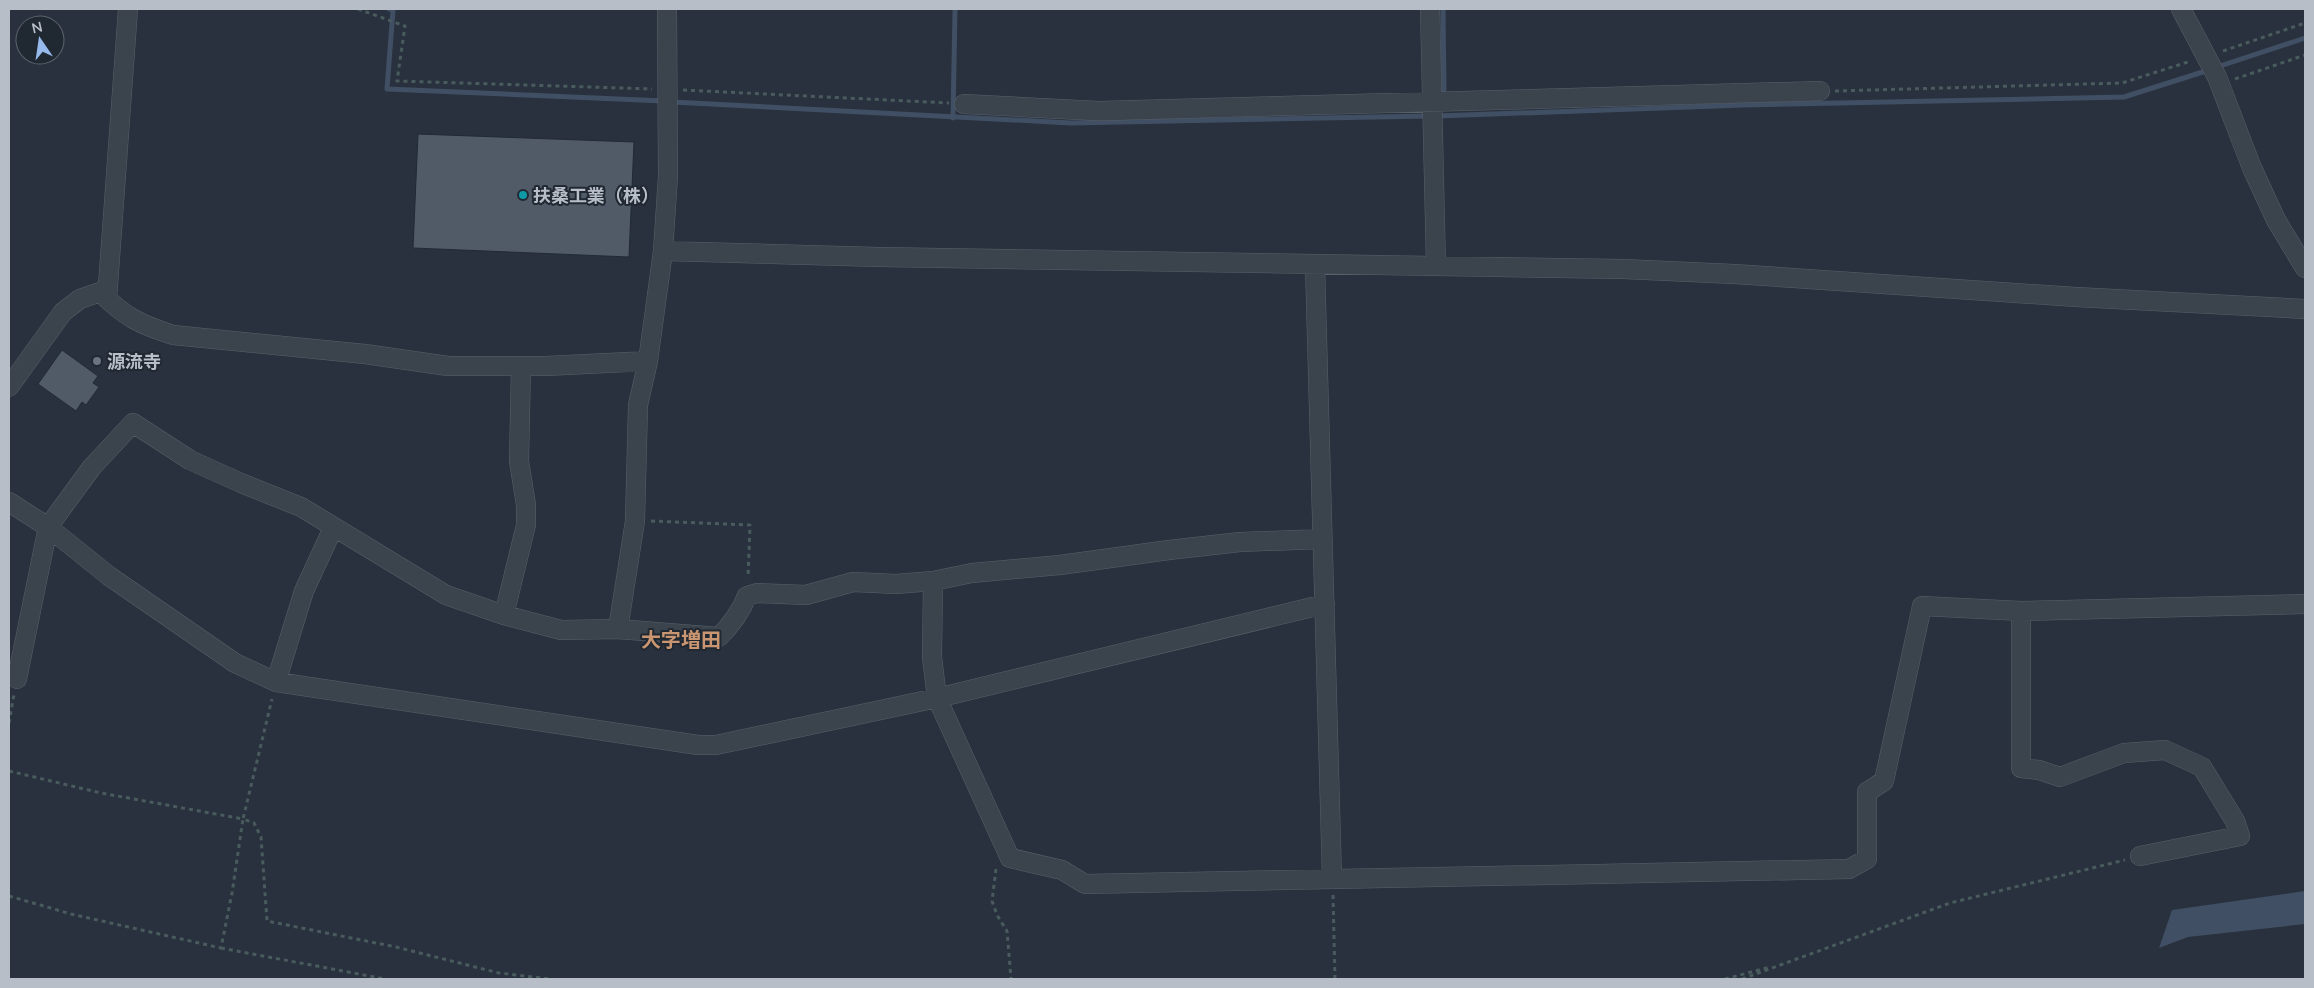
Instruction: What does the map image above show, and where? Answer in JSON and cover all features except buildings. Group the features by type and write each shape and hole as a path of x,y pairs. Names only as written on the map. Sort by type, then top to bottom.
{"street":[{"path":"107,299 128,9"},
{"path":"618,629 634,521 638,405 648,361 663,251 668,176 666,98 667,9"},
{"path":"1430,9 1436,265"},
{"path":"2181,9 2218,80 2252,168 2276,220 2305,268"},
{"path":"964,104 1099,111 1820,91"},
{"path":"663,251 1315,265 1436,265 1623,269 1725,273 2076,298 2305,309"},
{"path":"1315,265 1332,879"},
{"path":"9,387 63,312 80,300 100,292 124,314 142,325 173,335 365,354 448,366 521,366 648,361"},
{"path":"504,615 526,525 526,504 519,461 521,366"},
{"path":"17,679 48,527 92,467 133,423 190,460 301,507 446,595 504,615 561,630 618,629 719,637 728,628 744,605 747,596 757,593 806,595 853,582 896,584 933,581 972,573 1060,565 1240,542 1322,539"},
{"path":"9,502 48,527 108,576 235,663 276,682 584,729 716,746 937,698 1325,604"},
{"path":"276,682 304,591 333,528"},
{"path":"933,581 932,657 937,698 1010,858 1062,870 1085,884 1848,869 1867,859 1867,792 1884,781 1922,606 2021,611 2305,604"},
{"path":"2021,611 2021,768 2039,770 2060,777 2124,753 2165,750 2202,767 2236,821 2240,836 2140,856"}],"path":[{"path":"358,9 405,26 398,81 666,98 941,103"},
{"path":"1820,91 2122,83 2305,23"},
{"path":"2218,80 2305,55"},
{"path":"634,521 750,525 747,596"},
{"path":"9,723 17,679"},
{"path":"221,948 232,893 243,819 276,682"},
{"path":"9,771 101,793 243,819 254,823 261,837 267,921 396,947 499,973 550,979"},
{"path":"1004,844 993,884 992,901 997,915 1007,931 1010,947 1011,979"},
{"path":"1742,979 1950,903 2140,856"},
{"path":"1332,879 1335,979"},
{"path":"9,896 71,914 221,948 385,979"},
{"path":"1725,979 1788,962"}],"water":[{"path":"2305,891 2305,924 2188,937 2159,948 2172,910"}],"waterway":[{"path":"389,9 393,10 387,89 664,101"},
{"path":"953,118 955,9"},
{"path":"1443,9 1444,90"},
{"path":"2217,67 2305,38"},
{"path":"1437,116 1744,105 2124,97 2209,70"},
{"path":"672,102 1071,123 1428,116"}],"place":[{"name":"扶桑工業（株）","path":"523,195"},
{"name":"源流寺","path":"97,361"}],"district":[{"name":"大字増田","path":"681,639"}]}
